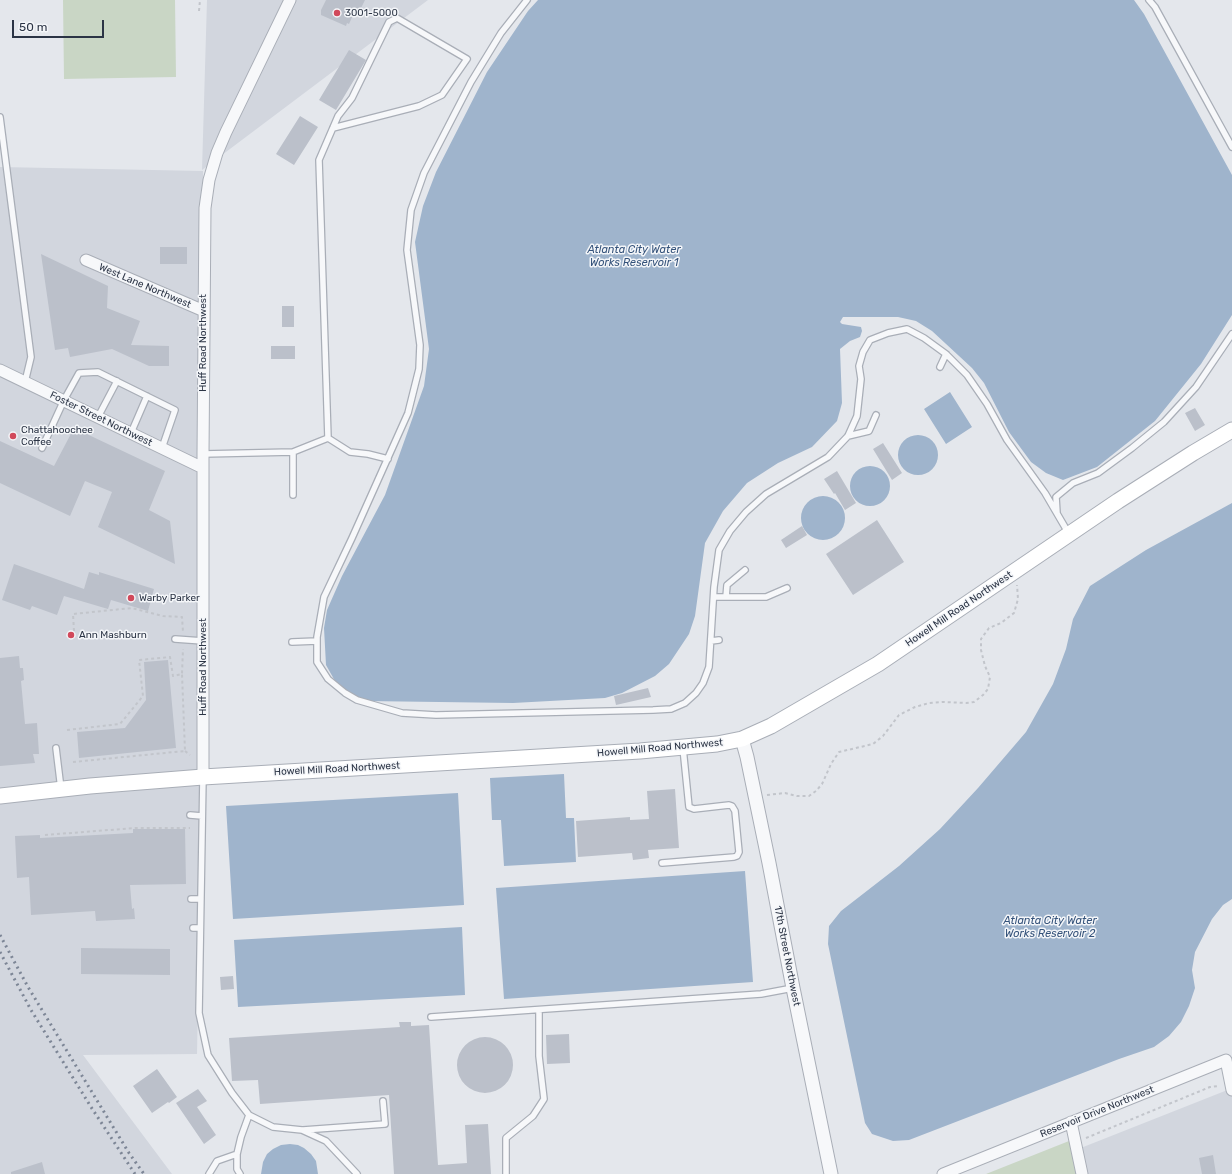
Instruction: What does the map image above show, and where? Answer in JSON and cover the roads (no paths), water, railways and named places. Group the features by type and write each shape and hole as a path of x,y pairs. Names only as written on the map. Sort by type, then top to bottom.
{"main road":[{"name":"Howell Mill Road Northwest","path":"0,796 203,776 640,751 717,744 742,739 771,726 878,664 1069,534 1187,457 1232,430"}],"street":[{"name":"Huff Road Northwest","path":"203,776 205,208 209,180 217,154 226,132 290,0"},
{"name":"West Lane Northwest","path":"86,260 204,311"},
{"name":"Foster Street Northwest","path":"0,370 203,468"},
{"name":"17th Street Northwest","path":"742,739 832,1174"},
{"name":"Reservoir Drive Northwest","path":"943,1174 1226,1060 1232,1088"},
{"path":"1071,1122 1082,1174"}],"lane":[{"path":"527,0 501,33 471,82 424,173 411,210 407,250 420,345 419,369 408,413 324,597 316,641 317,662 328,679 356,700 402,713 436,715 653,710 671,709 684,703 696,693 703,684 709,667 719,550 730,530 746,512 766,494 828,457 848,436 857,416 861,379 859,366 863,352 870,340 888,333 907,329 924,338 946,354 967,375 987,404 1007,440 1045,493 1069,534"},
{"path":"1149,0 1155,7 1232,147"},
{"path":"328,438 319,160 338,116 352,98 389,22 397,18 467,59 442,95 419,106 333,128"},
{"path":"0,117 30,357 25,382"},
{"path":"1057,515 1056,497 1073,483 1098,473 1164,422 1196,387 1232,334"},
{"path":"940,368 946,354"},
{"path":"42,448 64,400 80,373 98,372 175,410 162,448"},
{"path":"98,417 117,381"},
{"path":"131,433 147,396"},
{"path":"848,436 869,431 876,415"},
{"path":"328,438 350,452 368,454 388,459"},
{"path":"203,454 293,452 328,438"},
{"path":"293,452 293,495"},
{"path":"726,597 727,585 745,570"},
{"path":"714,597 766,597 787,588"},
{"path":"175,639 203,641"},
{"path":"711,641 719,640"},
{"path":"292,642 316,641"},
{"path":"662,863 734,857 737,856 739,852 735,811 732,806 729,805 694,809 689,807 683,747"},
{"path":"56,748 62,789"},
{"name":"Huff Road Northwest","path":"203,776 199,1013 208,1055 232,1093 249,1115 273,1127 302,1130 326,1141 357,1174"},
{"path":"190,815 202,816"},
{"path":"191,899 201,898"},
{"path":"193,928 200,928"},
{"path":"431,1017 761,994 793,988"},
{"path":"506,1174 506,1138 533,1116 544,1099 539,1056 539,1010"},
{"path":"302,1130 385,1124 383,1101"},
{"path":"240,1174 238,1169 238,1154 240,1137 249,1115"},
{"path":"209,1174 217,1161 238,1154"}],"water":[{"name":"Atlanta City Water Works Reservoir 1","path":"538,0 1134,0 1144,14 1232,175 1232,315 1201,364 1155,421 1097,467 1063,480 1046,473 1031,462 1009,432 984,383 972,368 932,331 916,321 898,317 843,317 840,322 842,324 861,327 862,331 860,337 850,341 840,349 842,403 837,421 812,447 778,463 747,483 723,511 705,543 695,616 689,634 669,664 655,676 622,693 605,698 513,703 365,701 349,693 335,681 326,665 324,628 327,610 342,576 385,495 424,386 429,349 415,242 423,206 436,172 487,72 528,11"},
{"path":"950,392 972,427 946,444 924,409"},
{"path":"922,435 929,438 935,444 938,455 937,463 929,472 922,475 914,475 907,472 899,463 898,451 901,444 910,436"},
{"path":"874,466 881,469 887,475 890,486 889,494 881,503 874,506 866,506 859,503 851,494 850,482 853,475 862,467"},
{"path":"819,496 827,496 839,502 845,514 845,522 839,534 827,540 819,540 807,534 801,522 801,514 807,502"},
{"name":"Atlanta City Water Works Reservoir 2","path":"1232,503 1232,899 1223,905 1212,919 1195,952 1192,970 1195,988 1189,1006 1181,1022 1169,1036 1154,1047 1119,1059 909,1140 893,1141 872,1134 865,1123 828,944 829,926 841,911 899,866 940,829 978,788 1026,732 1053,684 1066,649 1073,619 1090,586 1146,550"},
{"path":"564,774 566,818 574,818 576,862 504,866 501,820 492,820 490,778"},
{"path":"458,793 464,905 233,919 226,806"},
{"path":"745,871 753,982 504,999 496,888"},
{"path":"462,927 465,995 238,1007 234,940"},
{"path":"281,1145 298,1145 311,1154 316,1161 318,1174 261,1174 263,1162 267,1154"}],"railway":[{"path":"0,935 28,987 129,1153 144,1174"},
{"path":"0,952 31,1010 91,1107 135,1174"}],"place":[{"name":"3001-5000","path":"337,13"},
{"name":"Chattahoochee Coffee","path":"13,436"},
{"name":"Warby Parker","path":"131,598"},
{"name":"Ann Mashburn","path":"71,635"}]}
